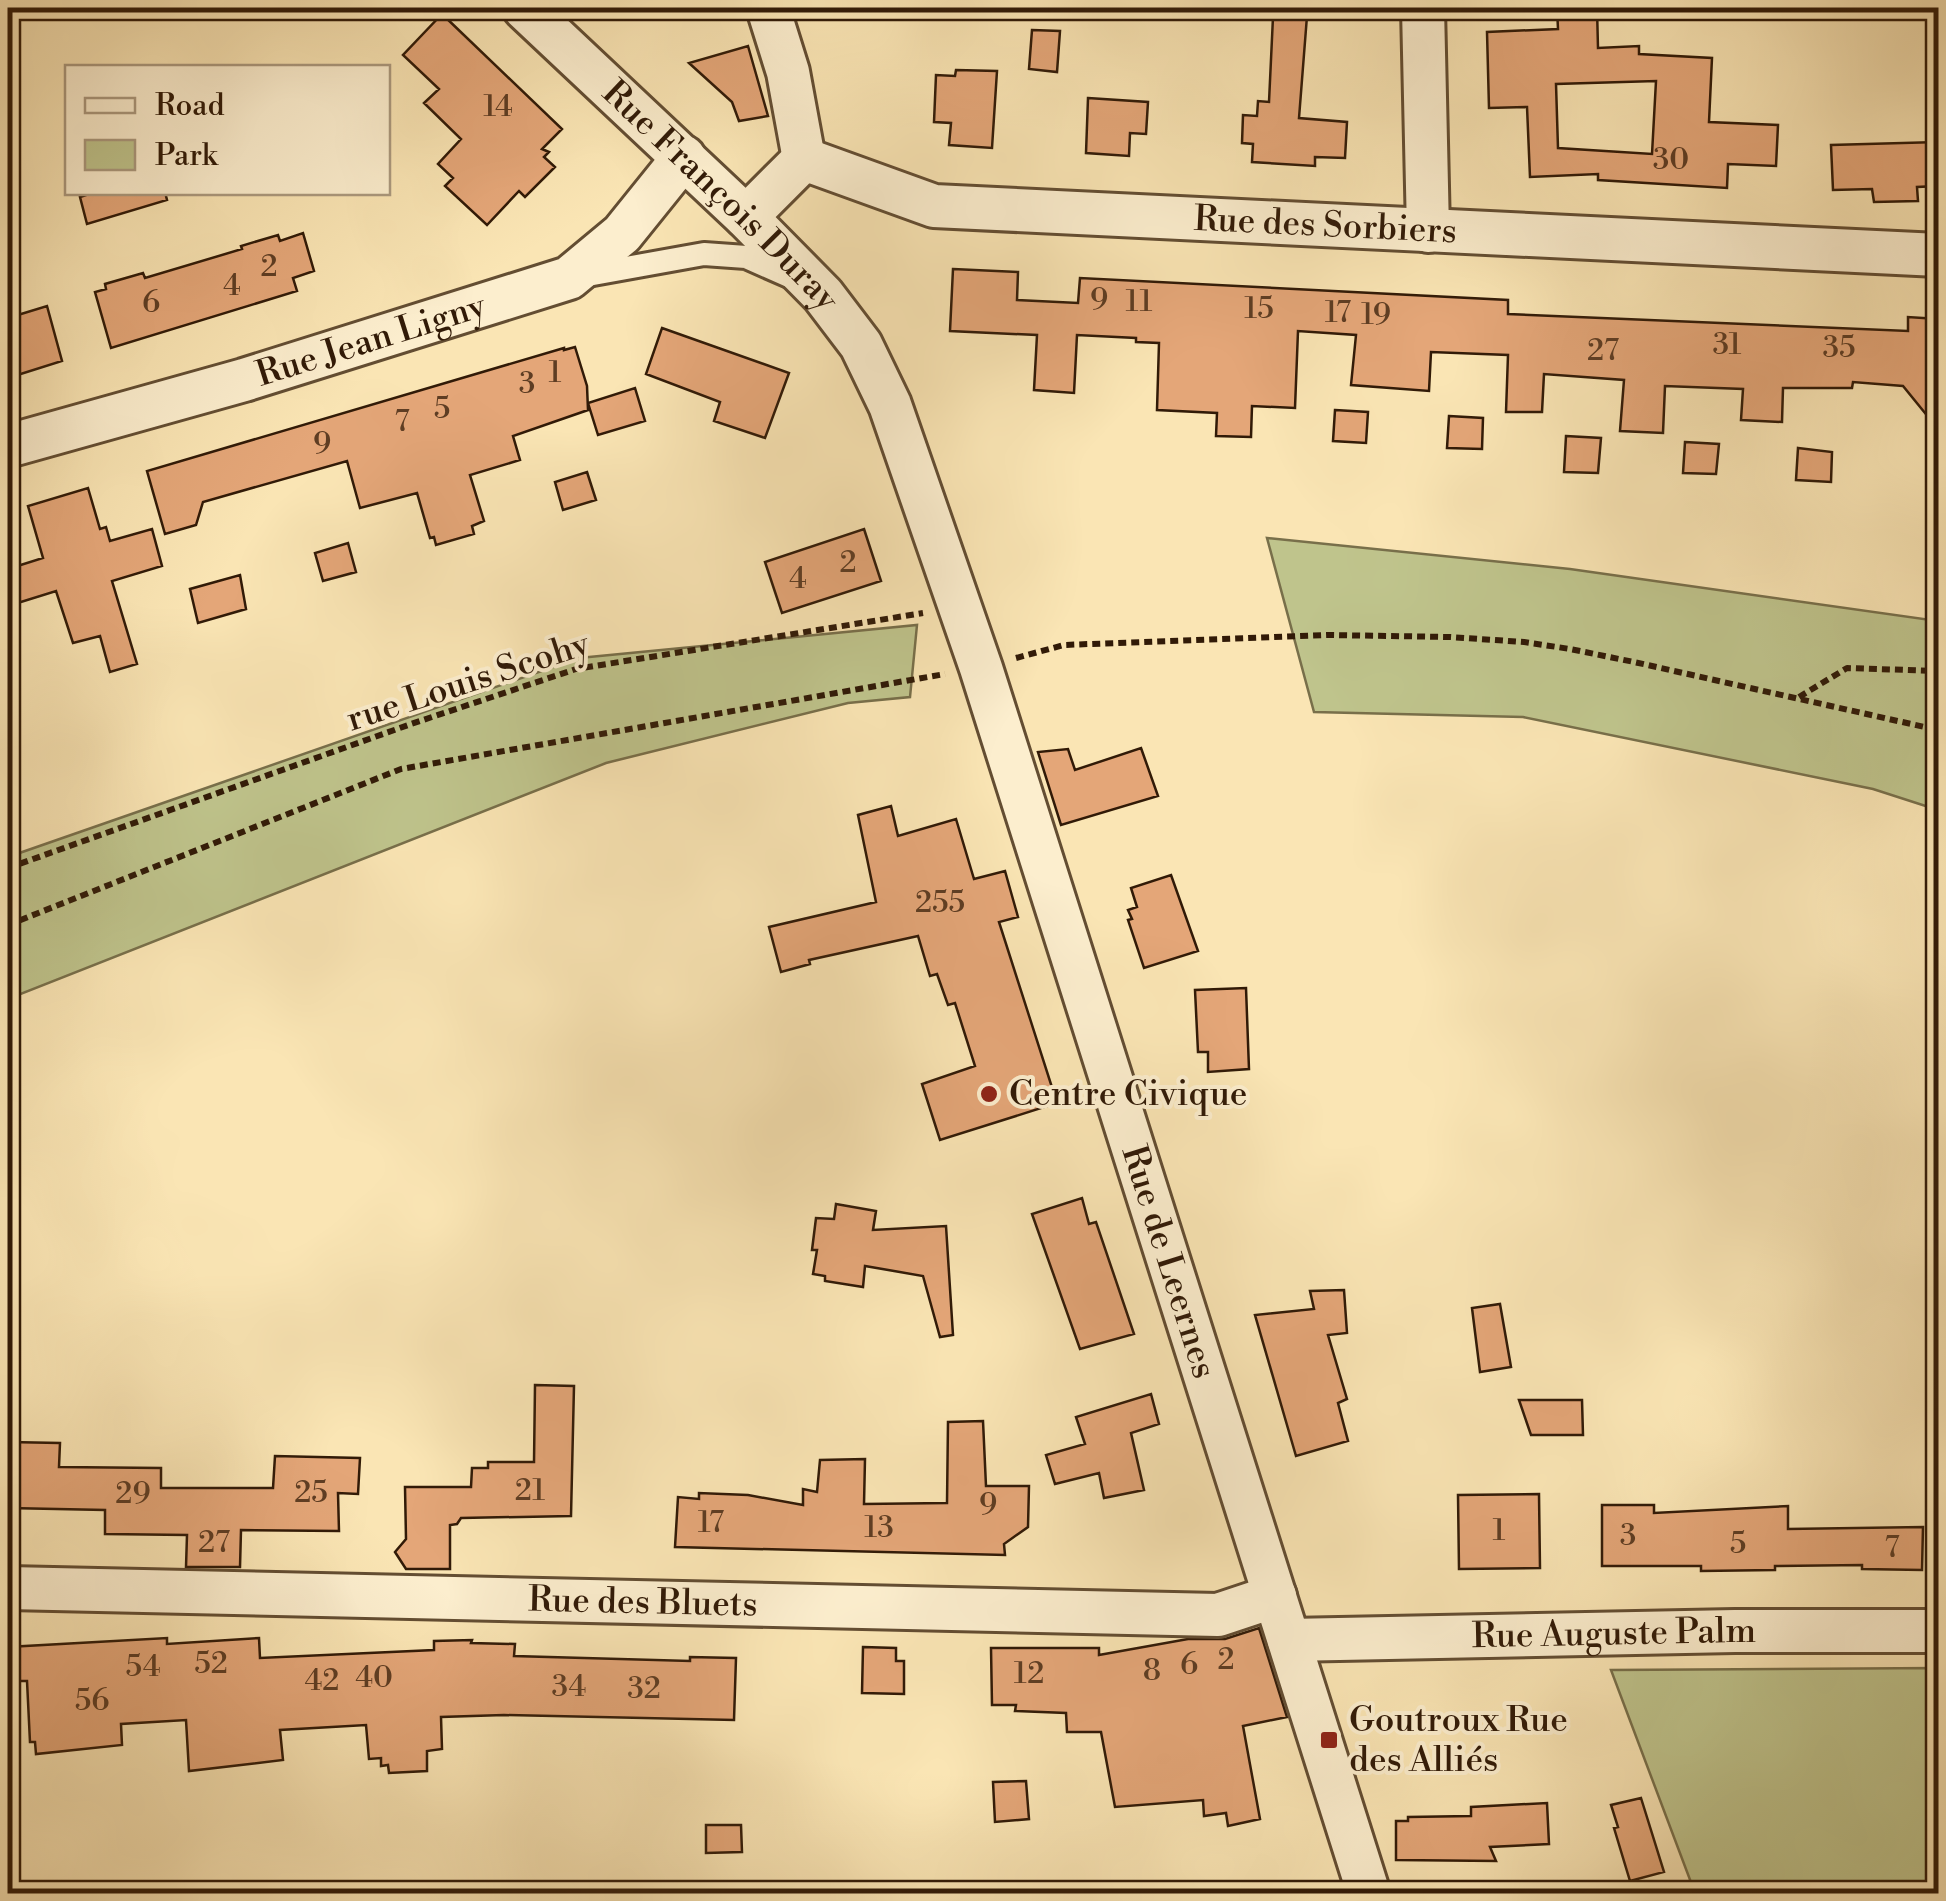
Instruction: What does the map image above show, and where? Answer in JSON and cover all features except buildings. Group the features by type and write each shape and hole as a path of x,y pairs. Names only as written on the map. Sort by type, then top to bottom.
{"street":[{"name":"Rue François Duray","path":"524,8 684,157 823,295 861,345 890,405"},
{"path":"746,217 804,159 788,72 768,8"},
{"path":"1423,8 1428,231"},
{"name":"Rue Jean Ligny","path":"8,446 244,380 569,278 622,234 684,157"},
{"name":"Rue des Sorbiers","path":"804,159 934,206 1938,255"},
{"name":"Rue de Leernes","path":"890,405 981,668 1370,1894"},
{"name":"Rue des Bluets","path":"8,1588 1218,1615 1275,1596"},
{"name":"Rue Auguste Palm","path":"1289,1640 1938,1631"}],"lane":[{"path":"569,278 704,254 746,256 823,295"}],"path":[{"name":"rue Louis Scohy","path":"8,868 576,669 960,608"},
{"path":"8,925 402,769 981,668 1064,645 1329,635 1524,642 1570,648 1938,730"},
{"path":"1798,698 1846,668 1938,671"}],"green space":[{"path":"1267,538 1570,569 1938,621 1938,810 1873,789 1523,717 1314,712"},
{"path":"917,625 910,697 848,703 606,763 8,999 8,857 579,658"},
{"path":"1938,1668 1938,1893 1695,1893 1611,1670"}],"place":[{"name":"Centre Civique","path":"989,1094"},
{"name":"Goutroux Rue des Alliés","path":"1329,1740"}]}
